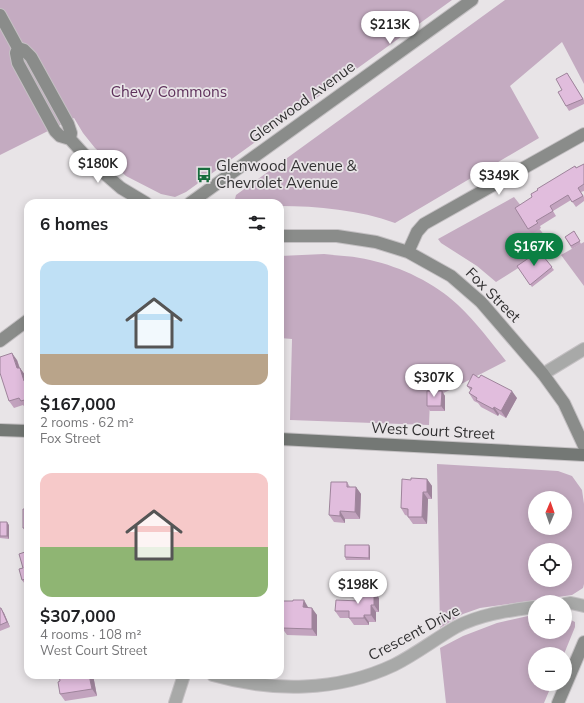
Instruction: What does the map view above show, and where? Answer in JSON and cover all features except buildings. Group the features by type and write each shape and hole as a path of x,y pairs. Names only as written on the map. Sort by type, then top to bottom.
{"main road":[{"path":"0,430 24,431"},
{"name":"West Court Street","path":"284,439 584,454"}],"street":[{"name":"Glenwood Avenue","path":"196,199 472,0"},
{"path":"0,15 18,48 24,50 31,57 68,124 71,131 70,139 83,154 109,178 139,199"},
{"path":"408,252 417,232 424,224 584,134"},
{"name":"Fox Street","path":"284,236 319,235 348,237 376,242 408,252 445,272 467,289 485,307 543,374 564,403 584,446"},
{"path":"0,341 24,323"},
{"path":"543,374 584,349"},
{"path":"572,605 584,606"},
{"name":"Crescent Drive","path":"228,679 240,682 278,686 314,686 338,683 373,673 394,664 416,653 448,632 477,618 496,613 528,608"},
{"path":"558,703 584,642"},
{"path":"175,703 183,679"}],"green space":[{"name":"Chevy Commons","path":"0,0 452,0 186,192 175,197 161,194 126,176 95,148 83,133 74,118 0,155"},
{"path":"505,0 584,0 584,84 562,42 510,86 539,138 395,223 353,212 309,207 284,206 284,199 235,199 236,195"},
{"path":"514,197 553,246 496,282 477,266 441,243 438,239"},
{"path":"584,242 584,286 561,255"},
{"path":"324,254 359,258 382,263 417,277 439,290 458,305 483,332 506,361 430,400 429,425 290,420 292,339 284,338 284,256"},
{"path":"437,464 558,471 572,476 582,490 584,504 583,588 572,595 528,595 528,601 480,608 463,614 440,628"},
{"path":"528,616 528,639 570,639 567,647 528,647 528,691 549,691 544,703 446,703 440,648 463,636 497,623"},
{"path":"572,620 575,622 572,634"}],"place":[{"name":"Glenwood Avenue & Chevrolet Avenue","path":"204,175"}]}
